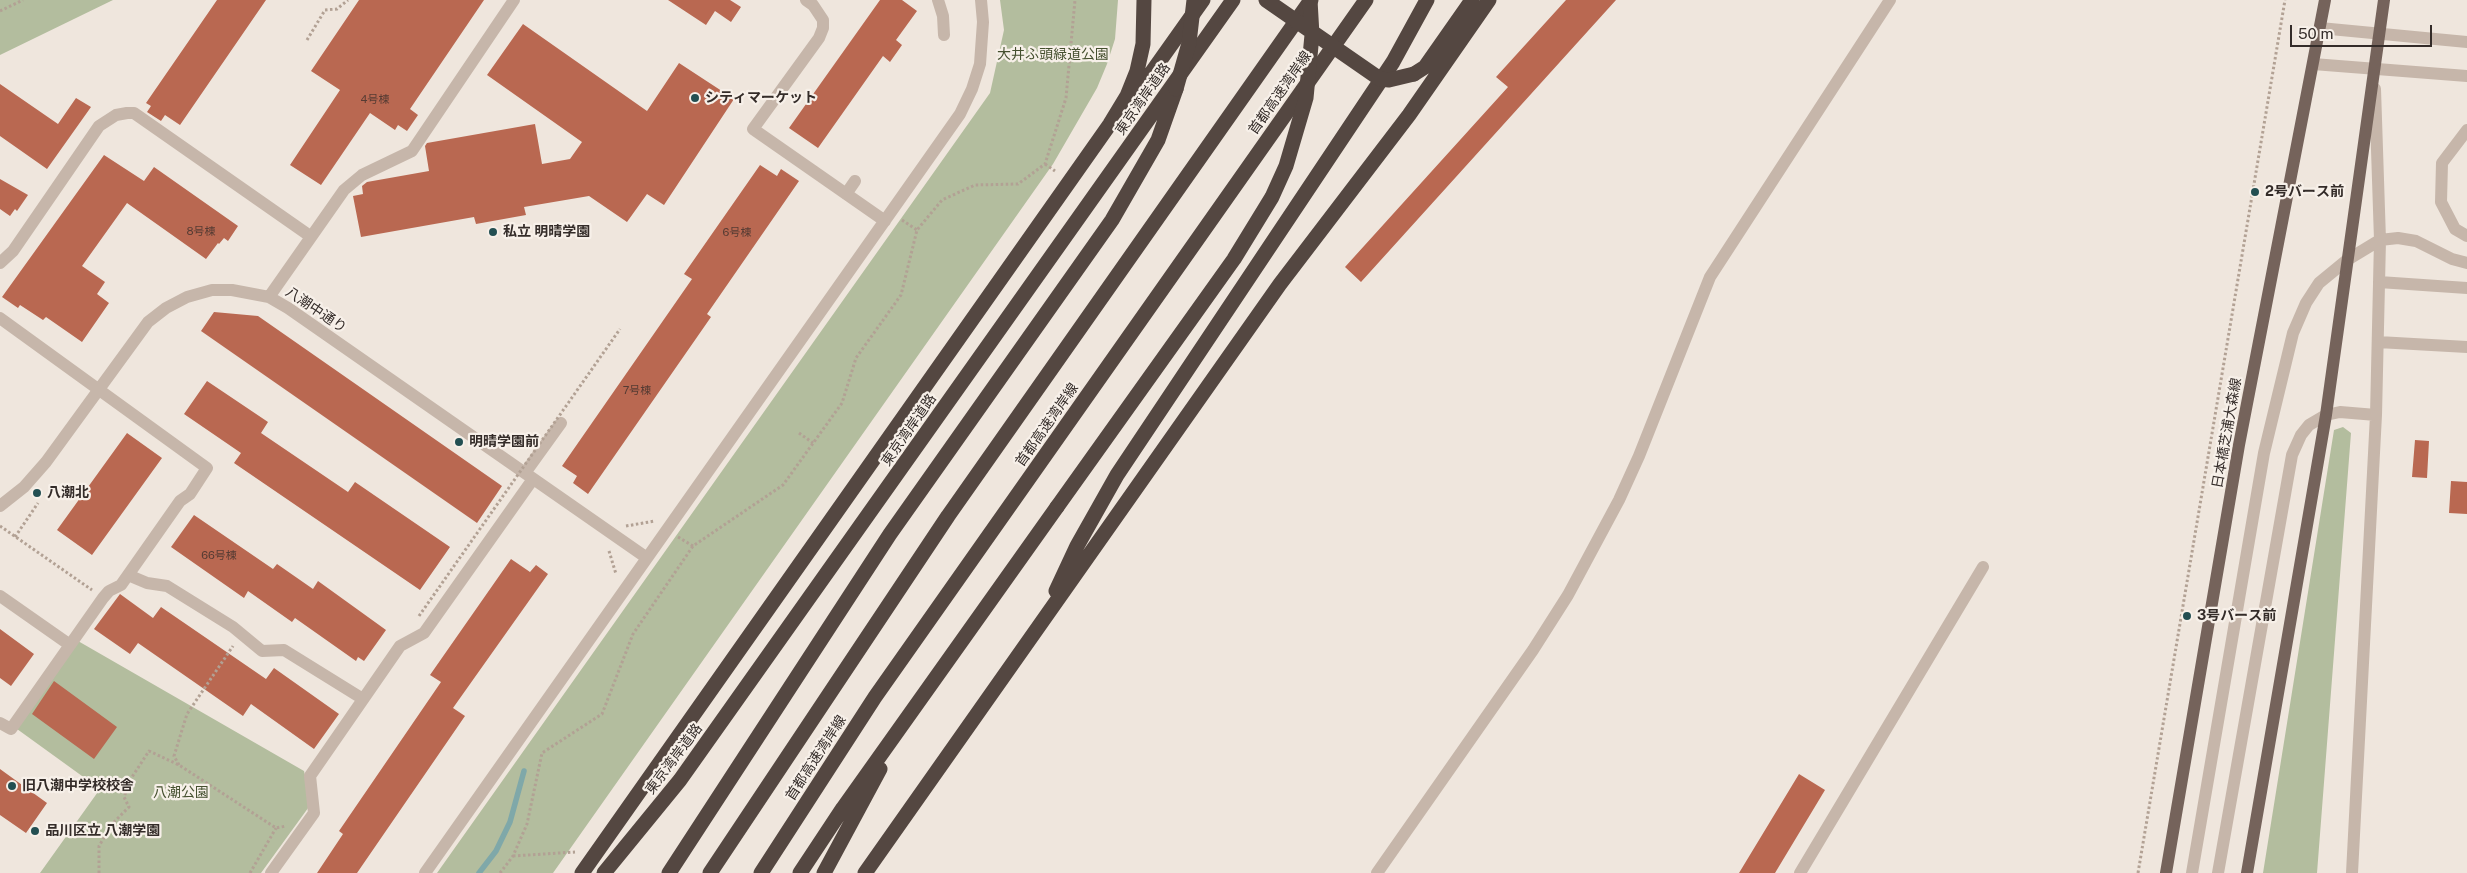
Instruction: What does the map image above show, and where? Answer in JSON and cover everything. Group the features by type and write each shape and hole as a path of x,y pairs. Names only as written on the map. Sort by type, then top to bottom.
{"highway":[{"name":"東京湾岸道路","path":"582,873 1110,124 1127,96 1137,71 1142,44 1144,0"},
{"path":"1176,89 1181,56 1184,0"},
{"path":"669,873 890,534 1125,200 1158,140 1176,89 1189,43 1194,0"},
{"path":"1110,124 1134,100 1203,0"},
{"name":"東京湾岸道路","path":"604,873 680,780 1233,0"},
{"path":"1266,0 1380,79 1389,80 1414,74 1425,67 1472,0"},
{"path":"800,873 906,719 1234,259 1272,197 1286,166 1306,98 1312,35 1310,0"},
{"name":"首都高速湾岸線","path":"710,873 948,516 1310,0"},
{"name":"首都高速湾岸線","path":"761,873 875,697 1366,0"},
{"path":"1040,624 1077,546 1117,475 1393,62 1427,0"},
{"path":"865,873 1280,284 1409,115 1489,0"},
{"path":"824,873 844,839 906,719"}],"main road":[{"name":"日本橋芝浦大森線","path":"2166,873 2239,445 2325,0"},
{"path":"2247,873 2326,415 2384,0"}],"street":[{"path":"269,298 310,236 351,183 362,175 412,151 514,0"},
{"path":"806,0 813,5 823,20 823,28 819,38 753,129 846,194 891,219"},
{"path":"938,0 943,16 944,35"},
{"path":"425,873 647,558 891,219 966,103 976,76 982,49 984,22 981,0"},
{"path":"1377,873 1533,650 1568,595 1612,515 1639,456 1710,277 1890,0"},
{"path":"2320,28 2467,42"},
{"path":"2313,64 2467,76"},
{"path":"2352,873 2376,415 2378,342 2380,240 2374,69"},
{"path":"0,262 12,251 99,126 116,115 127,113 134,113 310,236"},
{"path":"2467,130 2442,163 2441,202 2456,229 2467,236"},
{"path":"846,194 855,181"},
{"path":"2192,873 2264,454 2293,333 2306,304 2319,283 2347,260 2380,240 2398,238 2416,241 2452,259 2467,263"},
{"path":"2379,282 2467,288"},
{"name":"八潮中通り","path":"0,506 40,470 144,326 156,314 178,301 212,290 243,291 269,298 288,308 647,558"},
{"path":"0,318 207,468 190,494 180,501 121,585 109,591 11,728 0,724"},
{"path":"2378,342 2467,347"},
{"path":"2218,873 2292,455 2301,435 2309,425 2326,415 2340,412 2376,415"},
{"path":"271,873 314,812 310,776 400,646 424,633 529,476 561,423"},
{"path":"1800,873 1984,567"},
{"path":"128,575 147,583 167,586 238,631 262,651 284,650 362,699"},
{"path":"0,596 70,645"}],"path":[{"path":"0,11 23,0"},
{"path":"307,40 325,10 337,9 348,0"},
{"path":"500,873 513,856 528,824 542,753 602,714 632,634 693,546 783,485 842,403 856,358 901,295 917,230 942,200 974,186 1018,184 1045,164 1066,98 1075,0"},
{"path":"2138,873 2285,0"},
{"path":"1045,164 1055,170"},
{"path":"891,219 917,230"},
{"path":"419,616 620,329"},
{"path":"799,433 813,443"},
{"path":"15,537 38,504"},
{"path":"0,526 93,591"},
{"path":"674,534 693,546"},
{"path":"179,765 174,756 187,714 235,643 238,631"},
{"path":"98,873 99,846 112,824 129,807 124,797 132,777 149,751 179,765 276,828 250,873"},
{"path":"513,856 575,852"}],"green space":[{"path":"0,0 113,0 0,55"},
{"name":"大井ふ頭緑道公園","path":"1000,0 1118,0 1115,39 1107,64 1097,88 1053,164 553,873 437,873 990,93 1004,30"},
{"path":"2343,427 2351,433 2317,873 2263,873 2334,430"},
{"name":"八潮公園","path":"78,641 304,771 311,804 261,873 40,873 100,789 17,729"}],"building":[{"path":"217,0 266,0 180,125 165,115 161,121 147,112 151,106 146,103"},
{"path":"359,0 484,0 410,109 418,115 407,131 398,125 395,130 370,113 321,185 290,165 340,90 311,71"},
{"path":"668,0 730,0 741,7 731,22 715,11 706,25"},
{"path":"880,0 902,0 917,11 896,40 902,45 890,62 883,56 818,148 789,128"},
{"path":"1566,0 1616,0 1361,282 1345,267 1508,87 1496,77"},
{"path":"523,24 647,111 679,63 734,99 664,205 647,194 627,222 589,196 524,207 526,215 476,224 474,217 361,237 353,196 363,194 362,186 367,182 429,171 425,146 427,143 535,124 542,164 570,159 582,142 487,75"},
{"path":"0,84 58,124 76,98 91,107 47,169 0,136"},
{"path":"104,155 144,181 154,167 238,226 228,241 224,238 206,259 127,203 82,266 105,282 97,294 109,303 82,342 46,317 43,320 20,305 18,308 2,297"},
{"path":"760,165 777,176 781,169 799,181 707,314 711,317 588,494 573,483 577,476 562,466 692,279 684,274"},
{"path":"0,179 28,195 17,211 15,209 10,216 0,209"},
{"path":"214,312 258,316 502,486 477,523 201,331"},
{"path":"207,381 268,422 261,433 348,492 355,482 450,547 420,590 234,463 241,453 184,414"},
{"path":"127,433 162,458 92,555 57,530"},
{"path":"2415,440 2429,441 2427,478 2412,477"},
{"path":"2451,481 2467,482 2467,514 2449,513"},
{"path":"194,515 273,569 277,564 313,589 318,581 386,630 364,661 358,657 356,661 295,618 292,622 248,591 244,598 171,547"},
{"path":"511,559 530,572 536,565 548,574 453,708 465,716 357,873 317,873 343,834 339,831 441,682 430,675"},
{"path":"120,594 153,618 161,607 266,679 274,668 339,714 314,749 251,704 243,716 138,643 130,654 94,629"},
{"path":"0,629 34,654 11,686 0,678"},
{"path":"54,681 117,727 94,759 32,714"},
{"name":"旧八潮中学校校舎","path":"0,769 47,803 26,833 0,815"},
{"path":"1799,774 1825,790 1775,873 1739,873"}],"waterway":[{"path":"479,873 496,851 510,822 524,771"}],"place":[{"name":"シティマーケット","path":"695,98"},
{"name":"2号バース前","path":"2255,192"},
{"name":"私立 明晴学園","path":"493,232"},
{"name":"明晴学園前","path":"459,442"},
{"name":"八潮北","path":"37,493"},
{"name":"3号バース前","path":"2187,616"},
{"name":"旧八潮中学校校舎","path":"12,786"},
{"name":"品川区立 八潮学園","path":"35,831"}]}
